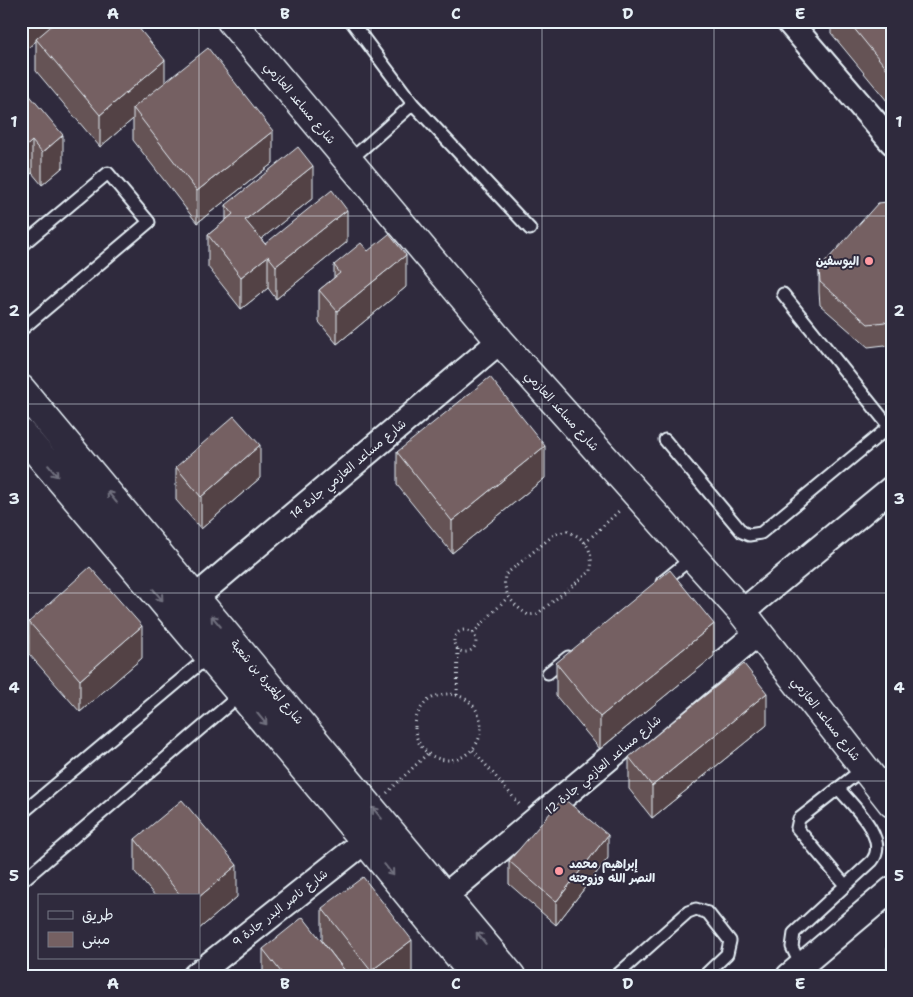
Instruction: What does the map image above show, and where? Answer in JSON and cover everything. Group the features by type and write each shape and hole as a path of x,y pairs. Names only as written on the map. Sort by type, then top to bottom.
{"main road":[{"name":"شارع مساعد العازمي","path":"231,21 500,341 750,622 892,803"},
{"name":"شارع المغيرة بن شعبة","path":"26,405 196,597 446,895 511,976"},
{"path":"21,433 365,841 475,976"}],"street":[{"path":"788,21 892,142"},
{"name":"شارع مساعد العازمي جادة 14","path":"196,597 500,341"},
{"name":"شارع مساعد العازمي جادة 12","path":"446,895 535,823 892,488"},
{"name":"شارع ناصر البدر جادة 9","path":"195,976 365,841"},
{"path":"795,971 892,889"}],"lane":[{"path":"351,21 413,104 530,229"},
{"path":"348,161 413,104"},
{"path":"21,246 108,173 149,222 21,330"},
{"path":"665,440 742,532 749,535 761,533 890,428 783,294"},
{"path":"654,588 692,558"},
{"path":"548,673 578,649"},
{"path":"21,814 209,656"},
{"path":"21,882 241,694"},
{"path":"845,885 797,828 799,819 864,768"},
{"path":"795,971 792,947 794,933 876,856 878,844 874,833 838,788"},
{"path":"616,976 688,912 696,909 708,913 730,941 727,954 708,974"}],"path":[{"path":"585,543 637,494"},
{"path":"567,531 580,536 592,559 591,571 537,614 528,615 508,597 504,584 505,574 555,534 567,531"},
{"path":"473,632 508,597"},
{"path":"457,695 458,650 454,644 458,632 464,629 473,632 477,640 475,647 470,651 458,650"},
{"path":"440,695 457,695 473,705 480,716 482,728 479,740 473,750 463,757 451,760 439,759 428,754 420,744 416,733 416,721 420,709 428,700 440,695"},
{"path":"473,750 535,823"},
{"path":"372,807 428,754"}],"building":[{"path":"57,21 133,21 165,60 100,115 36,39"},
{"path":"848,21 892,21 892,75"},
{"path":"208,48 273,131 197,191 133,108"},
{"path":"21,85 63,135 42,153 32,141 21,151"},
{"path":"298,147 313,166 245,220 265,244 332,190 347,210 276,266 268,256 241,277 208,235 233,214 226,205"},
{"name":"اليوسفين","path":"887,202 892,206 892,328 885,322 868,324 820,282 819,269 878,203"},
{"path":"389,234 406,255 337,311 319,290 340,273 334,265 361,243 368,251"},
{"path":"490,377 545,446 452,521 397,452"},
{"path":"234,416 260,445 201,497 176,467"},
{"path":"90,567 142,626 80,680 29,622"},
{"path":"670,570 714,624 600,717 556,663"},
{"path":"744,664 767,693 652,786 629,757"},
{"name":"إبراهيم محمد النصر الله وزوجته","path":"563,798 608,835 556,902 509,861"},
{"path":"182,800 237,865 200,896 200,894 179,894 135,839"},
{"path":"363,877 412,940 371,971 322,908"},
{"path":"303,917 349,976 284,976 263,949"},
{"path":"892,931 892,942 887,936"}],"place":[{"name":"اليوسفين","path":"869,261"},
{"name":"إبراهيم محمد النصر الله وزوجته","path":"559,871"}]}
